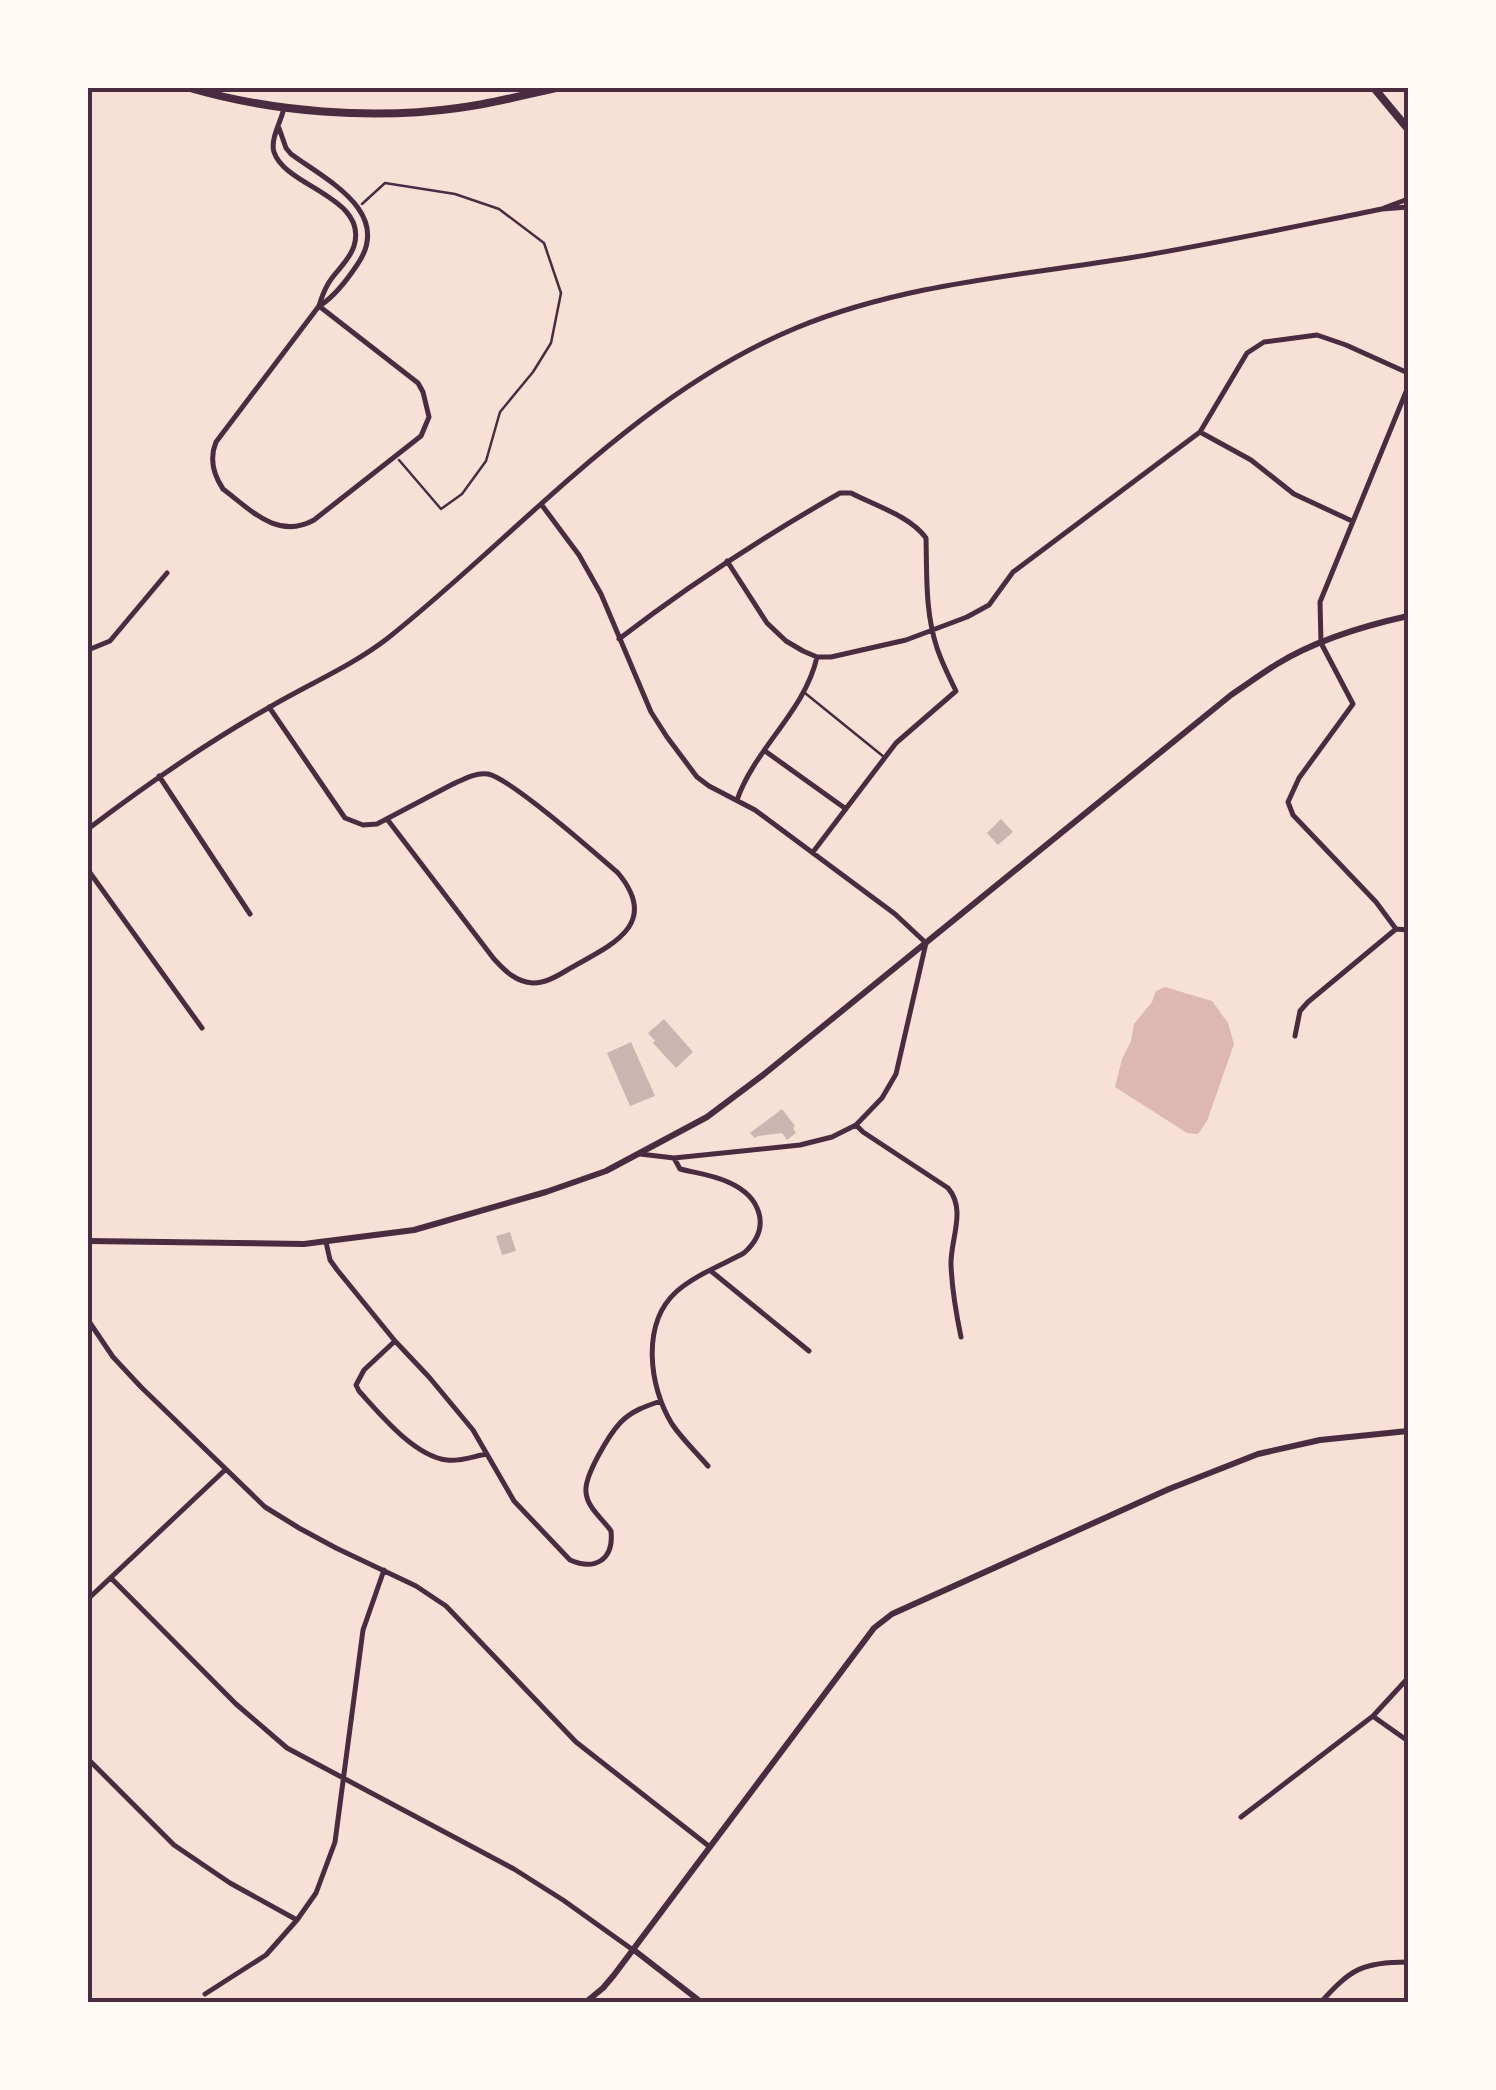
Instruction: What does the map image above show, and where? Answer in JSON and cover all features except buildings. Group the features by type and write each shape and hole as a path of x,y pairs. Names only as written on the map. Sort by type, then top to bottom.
{"main road":[{"path":"190,88 284,108 325,112 456,109 556,88"},
{"path":"1374,88 1408,126"}],"street":[{"path":"284,108 280,128 286,148 359,206 367,230 365,254 332,297 318,306"},
{"path":"280,128 273,136 273,150 279,162 344,210 356,234 354,247 318,306 216,442 212,461 223,490 275,526 302,527 339,502 421,436 428,417 418,384 318,306"},
{"path":"1382,209 1408,199"},
{"path":"88,829 159,776 384,641 624,433 692,382 746,352 798,328 909,292 1130,258 1408,207"},
{"path":"727,561 773,630 817,657 849,655 906,640 989,605 1013,572 1200,432 1248,353 1264,342 1317,335 1408,373"},
{"path":"1396,929 1376,902 1293,815 1288,802 1299,778 1353,704 1320,643 1320,602 1408,387"},
{"path":"1200,432 1251,460 1294,494 1352,521"},
{"path":"619,638 727,561 840,493 851,494 914,525 926,538 926,595 932,629 956,691 896,743 813,852"},
{"path":"542,504 601,594 651,712 683,761 709,786 756,810 813,852 895,914 926,943"},
{"path":"88,650 110,641 167,573"},
{"path":"88,1241 326,1242 414,1230 591,1176 640,1154 707,1117 785,1058 1202,716 1280,662 1353,630 1408,616"},
{"path":"737,800 804,692 817,657"},
{"path":"269,707 345,818 363,825 376,824 470,776 490,774 526,798 618,873 633,896 632,923 611,945 545,982 519,980 494,959 388,819"},
{"path":"765,751 846,809"},
{"path":"159,776 250,914"},
{"path":"88,870 202,1028"},
{"path":"1295,1036 1300,1011 1308,1002 1396,929 1408,930"},
{"path":"640,1154 674,1158 800,1145 832,1137 856,1125 882,1098 896,1074 926,943"},
{"path":"856,1125 948,1188 955,1198 950,1260 961,1337"},
{"path":"674,1158 680,1169 718,1178 742,1190 761,1217 758,1238 752,1246 674,1294 659,1318 652,1346 661,1401 680,1434 708,1466"},
{"path":"326,1242 330,1260 472,1430 514,1500 570,1560 590,1565 610,1550 612,1539 607,1525 588,1500 589,1475 620,1422 638,1409 661,1401"},
{"path":"710,1271 810,1351"},
{"path":"88,1320 112,1357 266,1507 298,1528 416,1586 446,1606 576,1742 710,1848"},
{"path":"395,1341 364,1370 356,1385 359,1391 408,1441 428,1453 444,1460 487,1454"},
{"path":"586,2002 634,1950 874,1628 892,1614 1258,1454 1320,1440 1408,1431"},
{"path":"88,1599 225,1470"},
{"path":"205,1994 262,1958 316,1893 335,1842 362,1630 384,1570"},
{"path":"110,1578 255,1722 287,1748 563,1900 700,2002"},
{"path":"1241,1817 1373,1716 1408,1678"},
{"path":"1373,1716 1408,1741"},
{"path":"88,1759 174,1845 230,1883 297,1920"},
{"path":"1321,2002 1353,1970 1408,1962"}],"lane":[{"path":"804,692 885,758"}],"path":[{"path":"359,206 384,184 455,194 499,208 544,243 562,293 551,343 500,412 486,461 462,494 440,509 395,455"}],"shaded area":[{"path":"1165,987 1212,1001 1228,1023 1234,1044 1207,1121 1198,1134 1187,1133 1115,1087 1134,1024 1156,991"}]}
